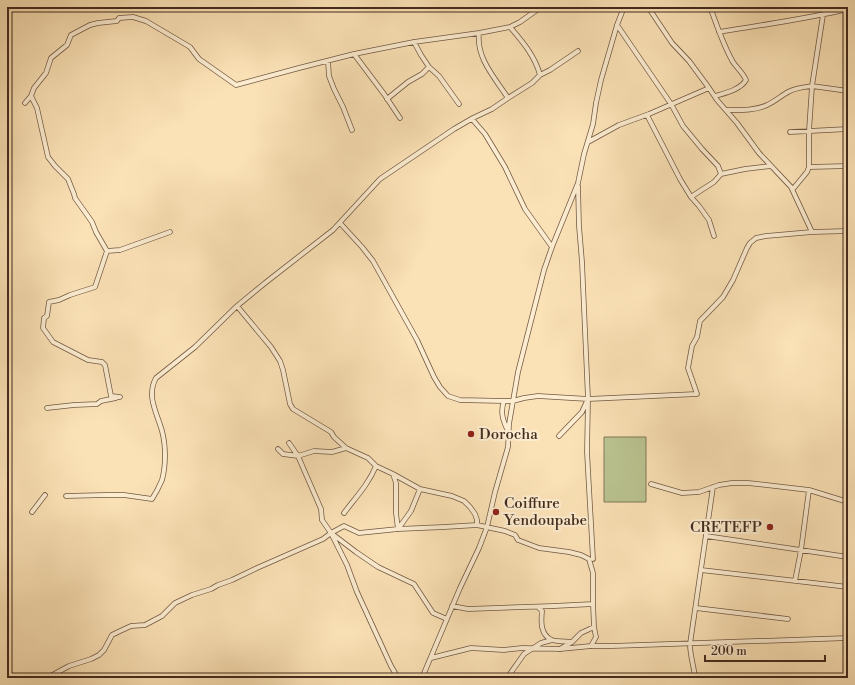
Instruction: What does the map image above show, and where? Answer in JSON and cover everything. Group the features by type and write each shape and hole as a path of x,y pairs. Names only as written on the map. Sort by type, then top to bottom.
{"street":[{"path":"25,103 32,96 34,88 46,73 50,58 67,45 71,35 90,25 118,21 119,18 133,17 146,21 190,47 199,59 236,85 354,54 414,42 510,27 520,22 541,7"},
{"path":"422,678 487,527 508,447 508,432 518,372 544,270 578,183 584,154 593,124 598,96 617,25 624,7"},
{"path":"648,7 672,43 689,61 710,88 717,100 746,134 758,153 787,181 793,189 812,232"},
{"path":"710,7 726,47 746,80 743,84 733,90 715,96"},
{"path":"719,32 774,24 848,9"},
{"path":"793,189 807,172 809,167 809,131 812,86 823,15"},
{"path":"617,25 672,104 683,126 718,166 721,174"},
{"path":"510,27 525,44 539,70 540,75"},
{"path":"479,33 478,40 484,62 508,98"},
{"path":"414,42 429,67 439,76 459,104"},
{"path":"66,496 124,495 152,499 161,480 165,463 162,432 153,404 151,390 152,384 156,378 195,347 237,306 333,230 380,179 454,129 492,109 532,83 540,75 578,51"},
{"path":"354,54 400,118"},
{"path":"328,61 329,76 352,130"},
{"path":"387,99 408,82 422,74 429,67"},
{"path":"727,110 766,106 788,92 799,88 812,86 848,91"},
{"path":"588,142 619,125 647,115 710,88"},
{"path":"32,96 37,108 48,157 68,179 75,198 92,222 107,251 95,287 49,302 47,316 44,318 43,328 53,342 88,360 102,362 105,365 111,396 120,398 101,401 97,404 47,408"},
{"path":"647,115 680,179 691,197 709,220 714,236"},
{"path":"472,119 485,134 505,167 525,210 552,247"},
{"path":"790,132 848,129"},
{"path":"691,197 714,182 721,174 771,166"},
{"path":"809,167 848,166"},
{"path":"578,183 588,399 587,452 593,559"},
{"path":"340,223 376,265 417,340 434,377 448,396 460,400 504,401 513,401 538,396 588,399 697,394 688,368 692,346 697,337 700,321 723,297 733,280 750,243 756,238 766,236 848,231"},
{"path":"107,251 120,250 170,232"},
{"path":"237,306 271,347 280,361 290,404 293,409 331,432 334,437 346,448 368,458 376,466 420,489 452,496 464,501 475,514 477,525"},
{"path":"559,436 582,412 588,399"},
{"path":"504,401 502,419 508,432"},
{"path":"289,443 298,456 321,509 322,520 331,533 347,565 357,592 379,641 398,678"},
{"path":"278,449 284,454 298,456 314,451 332,452 346,448"},
{"path":"344,513 367,483 376,466"},
{"path":"393,474 396,483 396,514 398,529"},
{"path":"651,484 682,493 698,492 719,485 732,483 748,483 809,490 848,502"},
{"path":"696,678 690,652 690,644 713,487"},
{"path":"398,529 411,511 420,489"},
{"path":"795,581 801,550 809,490"},
{"path":"32,512 45,495"},
{"path":"47,678 69,666 91,659 99,654 104,650 112,635 131,626 145,624 162,616 175,603 232,580 323,539 344,526 359,532 477,525 505,531 516,536 518,540 539,548 581,555 589,559 594,573 592,604 596,638 591,646"},
{"path":"331,533 378,567 414,584 433,613 447,619"},
{"path":"706,536 848,557"},
{"path":"701,570 848,586"},
{"path":"452,606 468,609 592,604"},
{"path":"538,607 542,611 541,627 545,635 552,640"},
{"path":"696,608 788,619"},
{"path":"560,649 572,642 581,633 594,627"},
{"path":"431,658 470,648 504,650 560,649 591,646 848,638"},
{"path":"507,678 524,654 541,643 552,640 572,642"}],"green space":[{"path":"604,437 646,437 646,502 604,502"}],"place":[{"name":"Dorocha","path":"471,434"},
{"name":"Coiffure Yendoupabe","path":"496,512"},
{"name":"CRETEFP","path":"770,527"}]}
